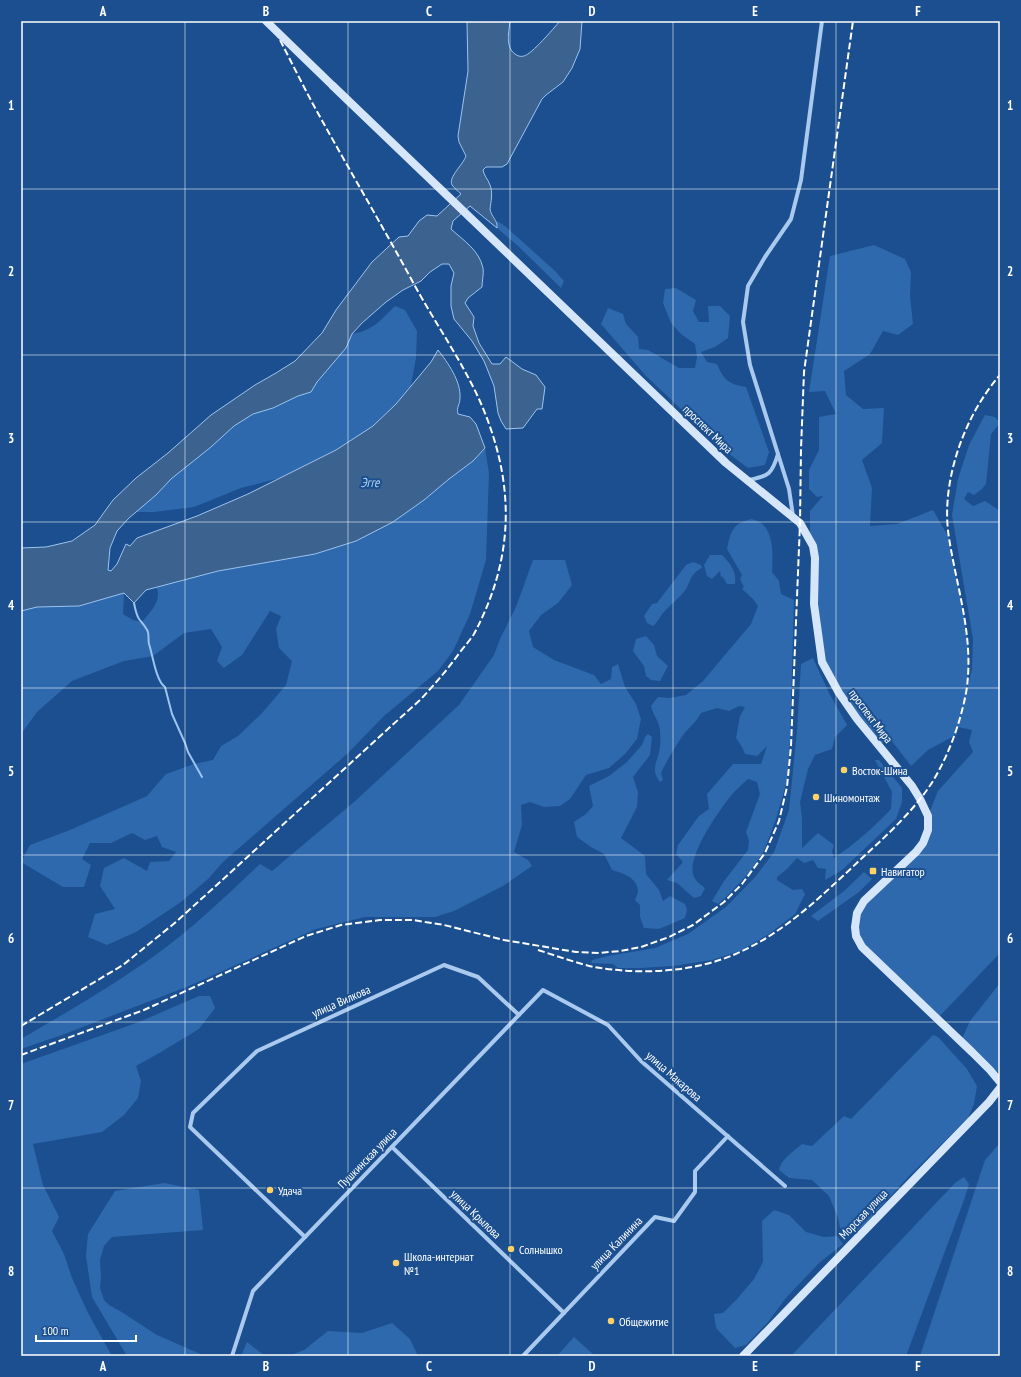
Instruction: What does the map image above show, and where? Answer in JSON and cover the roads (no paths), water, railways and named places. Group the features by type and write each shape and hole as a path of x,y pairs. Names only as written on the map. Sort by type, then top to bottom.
{"main road":[{"name":"проспект Мира","path":"266,21 726,463 800,522 813,546 815,558 814,604 819,652 822,662 836,688 857,719 912,786 928,816 928,830 923,843 916,852 864,901 858,913 855,927 856,936 862,947 972,1052 1000,1082"},
{"name":"Морская улица","path":"743,1356 989,1102 1000,1088"}],"street":[{"path":"793,516 789,489 750,365 743,322 748,286 765,257 791,219 801,180 822,21"},
{"path":"747,480 763,478 773,470 778,454"},
{"name":"улица Вилкова","path":"305,1237 190,1127 193,1113 257,1050 444,965 478,977 519,1015"},
{"name":"Пушкинская улица","path":"232,1356 253,1291 543,990"},
{"name":"улица Макарова","path":"543,990 608,1025 641,1061 785,1186"},
{"name":"улица Калинина","path":"523,1356 655,1217 674,1222 695,1192 695,1170 728,1136"},
{"name":"улица Крылова","path":"392,1147 564,1313"}],"water":[{"name":"Эгге","path":"467,21 510,21 508,39 510,47 518,56 524,56 532,51 560,21 582,21 580,49 572,68 563,82 542,99 507,164 502,167 486,167 483,170 491,188 492,197 490,209 497,228 470,206 453,221 451,229 475,251 483,268 482,287 468,298 465,303 474,317 473,326 479,343 492,364 500,364 506,357 522,369 536,375 545,387 542,409 537,409 523,428 506,429 498,413 494,386 484,361 472,341 454,319 451,306 451,286 454,273 449,264 442,264 430,272 421,281 403,290 386,302 362,323 352,334 346,348 317,382 311,392 298,396 273,408 253,414 234,426 211,447 171,479 117,531 110,548 108,570 111,571 117,564 126,544 130,546 137,538 197,516 248,494 336,450 373,426 396,404 431,362 438,350 450,366 458,385 460,398 457,410 458,414 470,417 476,424 485,448 473,461 424,500 393,522 356,541 315,554 218,571 146,590 134,603 124,593 79,606 37,607 21,611 21,548 46,547 72,541 95,525 113,500 136,478 168,453 211,415 255,385 295,361 322,333 336,310 372,262 399,237 408,236 419,221 427,215 437,216 461,194 451,182 466,156 459,142 458,136 468,71"}],"waterway":[{"path":"134,603 138,617 148,632 149,644 155,668 159,679 165,687 172,714 188,752 202,777"}],"railway":[{"path":"21,1026 123,965 176,922 421,699 474,634 488,605 498,575 504,546 506,517 504,488 499,459 491,429 479,399 314,106 270,21"},
{"path":"21,1055 144,1010 306,936 341,925 380,920 413,920 444,925 504,940 576,952 599,953 620,951 641,947 669,937 693,925 724,902 742,884 765,853 779,821 787,787 791,746 800,523 804,372 853,21"},
{"path":"538,950 594,967 634,971 675,970 702,965 726,958 768,937 806,909 890,832 917,803 933,781 944,760 957,727 966,693 968,673 967,634 952,557 947,517 948,495 952,473 966,430 987,392 1000,375"}],"place":[{"name":"Восток-Шина","path":"844,770"},
{"name":"Шиномонтаж","path":"816,797"},
{"name":"Навигатор","path":"873,871"},
{"name":"Удача","path":"270,1190"},
{"name":"Солнышко","path":"511,1249"},
{"name":"Школа-интернат №1","path":"396,1263"},
{"name":"Общежитие","path":"611,1321"}]}
